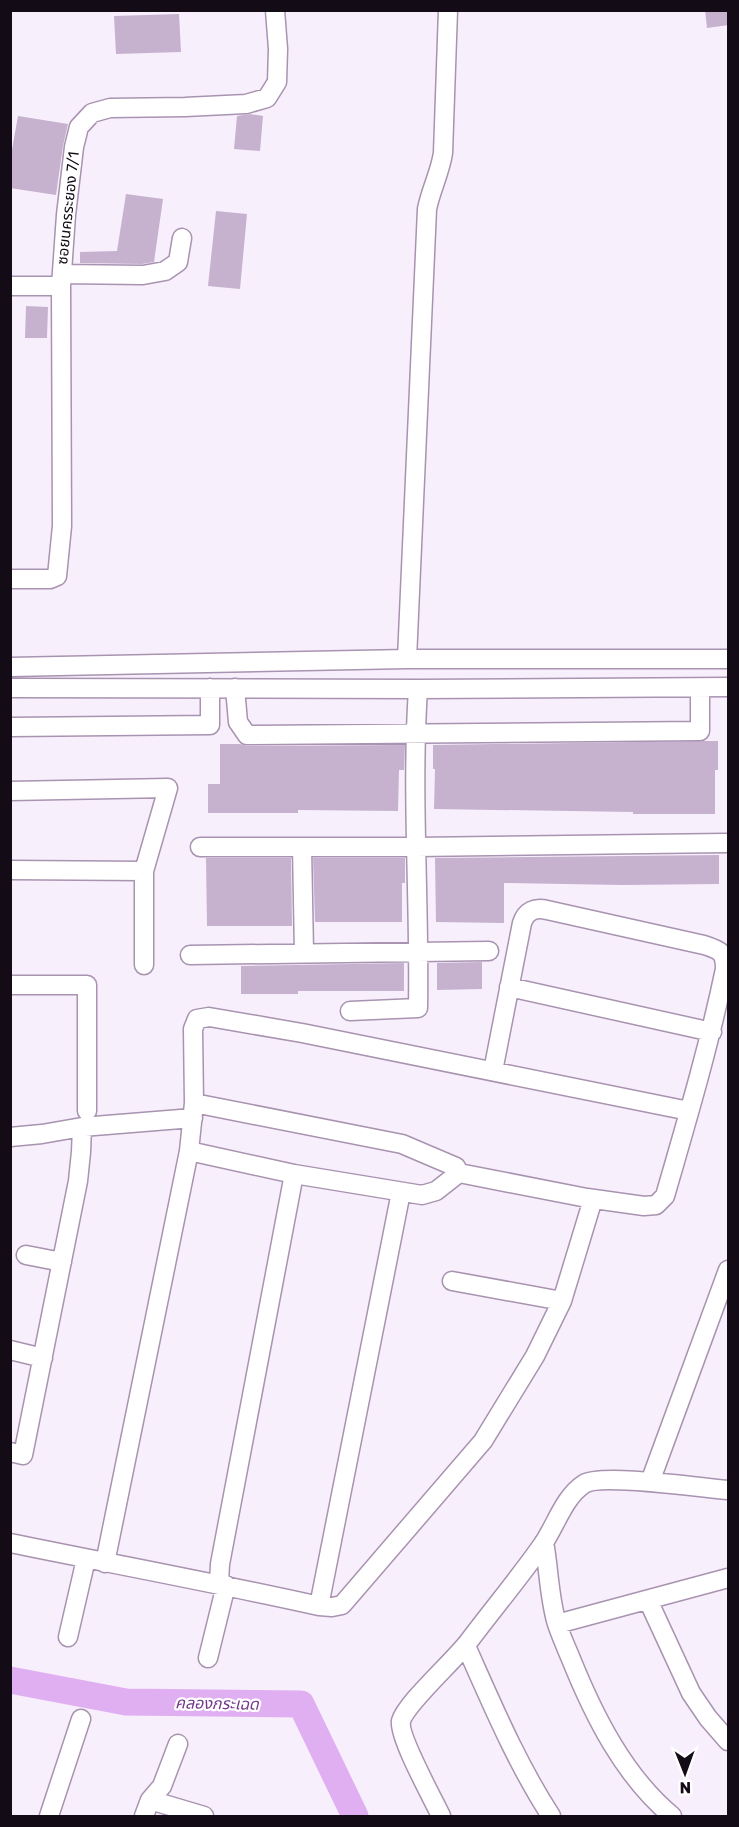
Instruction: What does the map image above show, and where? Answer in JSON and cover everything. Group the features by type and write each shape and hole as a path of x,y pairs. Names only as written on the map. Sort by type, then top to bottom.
{"street":[{"name":"ซอยนครระยอง 7/1","path":"10,579 50,579 57,576 62,526 61,280 74,147 79,127 92,113 110,108 246,104 267,98 278,82 275,10"},
{"path":"407,659 427,209 430,193 441,168 443,153 448,10"},
{"path":"10,286 165,271 178,262 182,238"},
{"path":"10,667 407,659 729,659"},
{"path":"585,659 585,688"},
{"path":"10,688 729,687"},
{"path":"10,727 210,725 210,688"},
{"path":"235,688 238,722 247,735 700,731 700,688"},
{"path":"350,1011 418,1008 415,734 418,689"},
{"path":"10,791 168,788 144,871 144,965"},
{"path":"200,847 726,843"},
{"path":"302,847 304,953"},
{"path":"10,870 144,871"},
{"path":"192,1127 294,1174 401,1192 423,1195 436,1191 459,1173 593,1198 644,1206 656,1205 665,1196 712,1032 726,969 722,952 704,945 547,910 530,911 524,918 508,987 493,1071"},
{"path":"190,955 489,951"},
{"path":"10,984 87,985 84,1119 78,1181 23,1455 10,1452"},
{"path":"508,987 712,1032"},
{"path":"105,1563 192,1127 193,1029 197,1019 203,1017 302,1033 689,1111"},
{"path":"10,1137 42,1134 84,1119 141,1122 402,1144 456,1167 459,1173"},
{"path":"208,1658 222,1584 220,1564 294,1174"},
{"path":"319,1606 401,1192"},
{"path":"10,1543 222,1584 319,1606 342,1605 483,1441 535,1356 562,1301 593,1198"},
{"path":"26,1255 62,1262"},
{"path":"650,1482 729,1270"},
{"path":"452,1281 562,1301"},
{"path":"10,1350 43,1358"},
{"path":"441,1816 402,1736 401,1721 405,1712 465,1646 544,1542 564,1506 585,1483 613,1480 729,1490"},
{"path":"544,1542 557,1624 602,1728 639,1784 672,1816"},
{"path":"68,1637 86,1559"},
{"path":"557,1624 729,1578"},
{"path":"648,1600 691,1693 708,1718 729,1741"},
{"path":"465,1646 509,1743 529,1782 551,1816"},
{"path":"49,1816 81,1719"},
{"path":"178,1744 156,1805 204,1816"}],"building":[{"path":"705,10 729,10 729,25 707,28"},
{"path":"179,14 181,52 116,54 114,16"},
{"path":"250,114 263,116 260,151 234,149 237,116"},
{"path":"18,116 68,124 56,195 10,188 10,161"},
{"path":"126,194 163,199 154,262 142,264 80,263 80,252 117,251"},
{"path":"216,211 247,214 240,289 208,286"},
{"path":"26,306 48,307 47,338 25,338"},
{"path":"718,741 718,770 715,770 715,814 434,809 433,745"},
{"path":"220,744 247,746 405,745 404,770 399,770 398,811 298,810 298,813 208,813 208,784 220,784"},
{"path":"719,855 719,884 504,883 504,923 436,922 435,858"},
{"path":"206,858 291,858 292,926 207,926"},
{"path":"313,858 405,858 405,883 402,883 402,922 315,922"},
{"path":"482,962 482,989 437,990 437,963"},
{"path":"404,963 404,991 298,991 298,994 241,994 241,966"}],"waterway":[{"name":"คลองกระเฉด","path":"10,1680 126,1702 301,1704 355,1816"}]}
